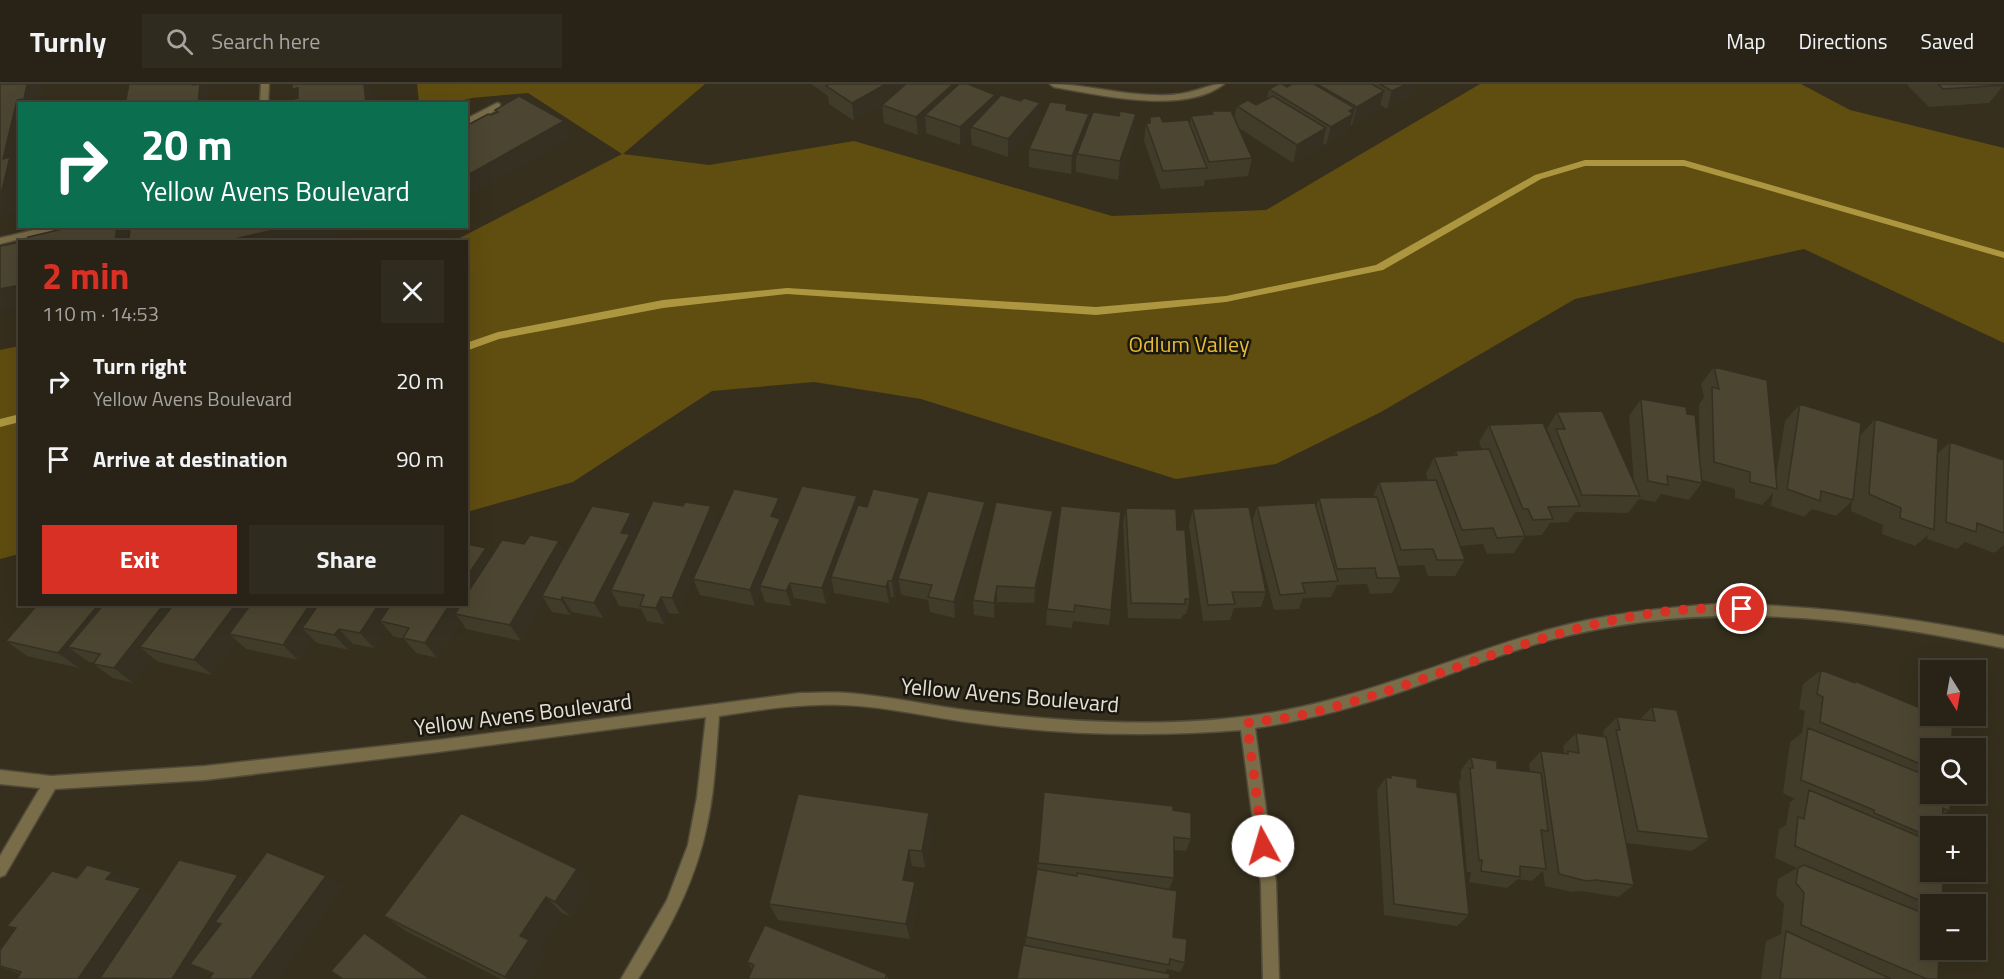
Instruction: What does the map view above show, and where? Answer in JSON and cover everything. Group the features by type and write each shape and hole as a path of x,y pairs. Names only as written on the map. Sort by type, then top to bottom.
{"street":[{"path":"264,102 265,84"},
{"path":"1054,84 1142,98 1191,94 1220,84"},
{"path":"468,122 497,106"},
{"path":"0,241 58,228"},
{"name":"Yellow Avens Boulevard","path":"0,777 51,783 205,773 438,746 800,699 845,699 988,719 1117,727 1176,729 1247,723 1301,716 1383,692 1551,634 1654,612 1719,608 1838,615 1942,629 2004,642"},
{"path":"629,979 659,929 690,857 700,825 713,710"},
{"path":"1247,723 1267,885 1272,952 1271,979"},
{"path":"0,870 51,783"}],"green space":[{"name":"Odlum Valley","path":"417,84 705,84 623,154 709,165 854,141 1112,216 1266,210 1480,84 1801,84 1850,110 2004,148 2004,343 1804,249 1575,299 1381,412 1276,464 1176,479 921,399 814,382 712,391 573,482 468,512 468,240 456,240 622,154 528,93 472,98 456,102 419,102"},
{"path":"18,346 18,554 0,559 0,350"}],"building":[{"path":"0,84 27,84 24,99 17,100 3,159 10,157 0,195"},
{"path":"129,84 200,84 198,102 125,102"},
{"path":"292,84 364,84 366,102 291,102 298,98 298,88 292,89"},
{"path":"829,84 886,84 852,103 826,86"},
{"path":"906,84 952,85 916,117 882,105"},
{"path":"959,84 968,84 995,95 960,127 925,115"},
{"path":"1279,84 1287,87 1292,84 1314,84 1355,108 1349,111 1353,114 1331,127 1269,89"},
{"path":"1317,84 1372,84 1384,91 1357,107"},
{"path":"1380,84 1406,84 1392,91"},
{"path":"1938,84 2002,84 2004,85 1943,89"},
{"path":"1001,95 1021,101 1024,98 1040,103 1008,139 971,127"},
{"path":"519,96 564,121 468,175 468,125 488,114 498,112 495,110"},
{"path":"1273,96 1326,128 1297,145 1237,106 1248,100 1256,105"},
{"path":"1050,102 1067,104 1066,110 1089,114 1072,156 1029,149"},
{"path":"1120,111 1136,114 1120,161 1077,154 1093,112 1119,116"},
{"path":"1212,111 1231,111 1252,158 1209,162 1191,116 1213,114"},
{"path":"1160,116 1163,122 1188,120 1207,168 1163,171 1146,123 1150,123 1150,117"},
{"path":"66,228 117,228 115,240 28,240 28,237"},
{"path":"130,228 282,228 231,240 129,240"},
{"path":"18,242 18,285 0,289 0,246"},
{"path":"1714,367 1767,380 1777,489 1750,482 1750,472 1714,462 1712,387 1719,389"},
{"path":"1641,399 1686,407 1687,414 1695,415 1702,483 1667,476 1668,485 1648,481"},
{"path":"1800,404 1861,423 1853,500 1821,491 1820,501 1787,489"},
{"path":"1602,411 1640,496 1582,495 1556,429 1565,429 1557,412"},
{"path":"1875,419 1938,439 1934,530 1900,518 1901,508 1869,494"},
{"path":"1543,423 1580,506 1548,507 1553,519 1533,520 1528,509 1523,509 1489,425"},
{"path":"1950,442 2004,460 2004,533 1977,523 1976,532 1946,522"},
{"path":"1489,449 1525,536 1497,538 1493,528 1462,530 1434,457 1457,455 1455,451"},
{"path":"1436,480 1465,560 1437,560 1433,549 1401,550 1379,482"},
{"path":"802,486 857,496 822,588 790,583 786,591 760,586"},
{"path":"734,489 779,498 771,516 780,519 750,590 693,579"},
{"path":"873,489 920,498 892,581 888,581 886,587 831,577 858,505 867,507"},
{"path":"928,491 985,502 954,602 928,597 932,585 898,579"},
{"path":"1377,497 1401,578 1377,578 1375,568 1337,569 1319,498"},
{"path":"653,501 683,506 685,502 711,506 672,598 661,597 656,608 640,606 644,595 611,590"},
{"path":"996,502 1053,511 1035,588 997,586 994,603 973,600"},
{"path":"1315,503 1338,581 1302,583 1305,593 1280,595 1257,506"},
{"path":"592,506 631,513 621,533 630,534 594,603 542,596"},
{"path":"1061,506 1121,512 1111,610 1075,605 1074,612 1047,609"},
{"path":"1249,507 1266,592 1232,592 1235,604 1208,605 1193,509"},
{"path":"1126,508 1176,509 1177,530 1185,530 1190,599 1185,599 1185,604 1131,603"},
{"path":"530,535 559,541 510,625 455,614 460,606 468,606 468,592 502,540 524,544"},
{"path":"468,544 486,548 468,575"},
{"path":"36,606 97,606 58,653 6,641"},
{"path":"102,606 162,606 114,668 93,664 100,654 68,647"},
{"path":"172,606 234,606 194,660 140,647"},
{"path":"250,606 309,606 283,645 229,634"},
{"path":"318,606 378,606 360,633 339,629 334,635 302,628"},
{"path":"390,606 449,606 425,643 403,638 409,628 380,621"},
{"path":"1821,670 1855,683 1855,681 1920,708 1920,726 1953,726 1952,738 1920,738 1920,764 1820,722 1823,697 1817,694"},
{"path":"1652,707 1677,710 1709,839 1638,831 1616,730 1620,730 1617,717 1655,721"},
{"path":"1808,728 1920,773 1920,804 1950,804 1950,811 1943,808 1943,816 1920,816 1920,833 1874,813 1874,810 1801,780"},
{"path":"1576,733 1606,737 1634,885 1596,880 1586,881 1559,874 1541,751 1579,753"},
{"path":"1471,757 1497,761 1497,768 1541,773 1548,831 1541,830 1546,869 1520,866 1520,877 1481,871 1482,860 1479,860 1470,768 1473,768"},
{"path":"1391,775 1417,779 1417,787 1457,793 1469,915 1394,904 1386,777 1391,778"},
{"path":"1809,790 1920,837 1920,882 1943,884 1942,894 1920,894 1920,901 1795,846 1798,817 1804,819"},
{"path":"1044,792 1173,806 1173,810 1191,813 1191,839 1174,837 1174,878 1038,863"},
{"path":"798,794 929,813 922,851 909,850 903,880 915,882 906,924 769,904"},
{"path":"461,813 577,869 555,902 546,897 520,936 529,940 505,977 384,916"},
{"path":"267,852 326,876 251,979 209,979 213,973 190,964 221,924 215,922"},
{"path":"179,860 238,875 172,979 100,978"},
{"path":"87,865 112,872 106,879 141,888 78,979 17,979 21,972 0,966 0,950 16,928 7,926 52,871 77,878"},
{"path":"1804,865 1920,912 1920,960 1939,960 1938,979 1927,979 1801,925 1804,893 1796,883 1798,868"},
{"path":"1037,869 1077,876 1077,873 1177,891 1173,937 1187,939 1185,963 1170,959 1169,965 1026,937"},
{"path":"765,925 887,974 885,979 748,979 754,965 747,962"},
{"path":"1786,931 1891,979 1780,979"},
{"path":"364,933 430,979 343,979 331,971"},
{"path":"1023,945 1170,974 1169,979 1017,979"}],"waterway":[{"path":"468,346 498,336 663,304 787,291 1096,311 1226,299 1379,268 1538,177 1585,163 1684,163 2004,255"},
{"path":"0,423 18,418"}],"route":[{"path":"1263,846 1247,723 1301,716 1383,692 1551,634 1654,612 1742,609"}]}
